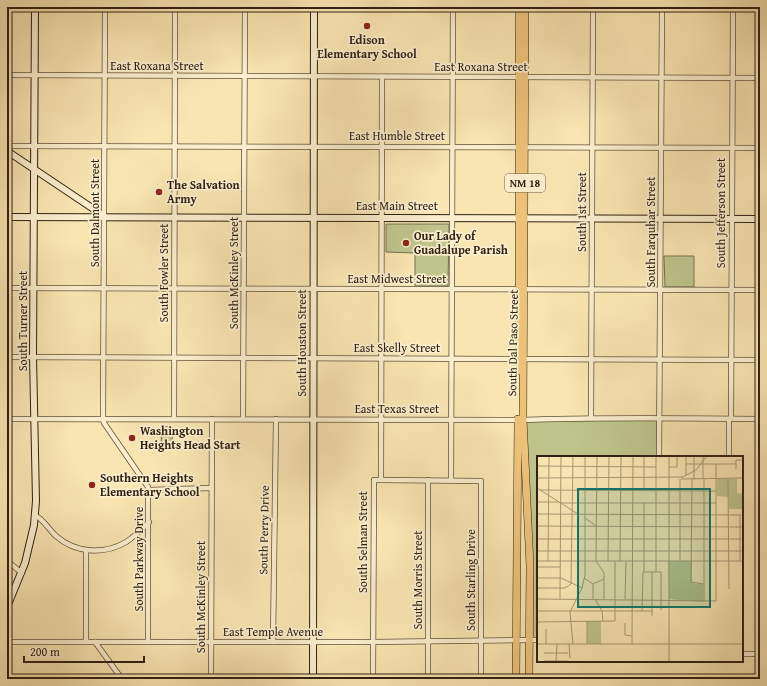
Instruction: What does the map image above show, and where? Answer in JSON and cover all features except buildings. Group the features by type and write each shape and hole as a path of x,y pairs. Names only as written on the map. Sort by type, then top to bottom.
{"main road":[{"name":"South Dal Paso Street","path":"519,7 522,76"},
{"name":"South Dal Paso Street","path":"516,679 521,420 521,146 525,7"},
{"name":"South Dal Paso Street","path":"521,420 530,566 529,679"}],"street":[{"name":"South Turner Street","path":"7,607 22,573 31,540 36,486 33,357 35,7"},
{"name":"South Dalmont Street","path":"103,419 105,288 105,7"},
{"name":"South Fowler Street","path":"174,419 175,7"},
{"path":"179,7 514,7"},
{"name":"South McKinley Street","path":"243,419 245,7"},
{"path":"380,480 451,480 453,7"},
{"path":"537,7 760,8"},
{"name":"South Houston Street","path":"313,679 312,289 314,8"},
{"name":"South 1st Street","path":"590,417 592,359 593,8"},
{"name":"South Farquhar Street","path":"659,456 662,8"},
{"name":"South Jefferson Street","path":"729,456 731,360 731,78 733,8"},
{"name":"East Roxana Street","path":"7,75 760,78"},
{"name":"South Selman Street","path":"373,679 374,480 380,480 382,359 382,77"},
{"name":"East Humble Street","path":"7,146 521,146 760,148"},
{"path":"7,151 104,216"},
{"name":"East Main Street","path":"7,217 174,216 760,219"},
{"name":"East Midwest Street","path":"7,288 760,290"},
{"name":"East Skelly Street","path":"7,357 760,360"},
{"name":"East Texas Street","path":"7,419 521,420 590,417 760,419"},
{"name":"South Parkway Drive","path":"103,419 104,423 147,484 149,490 148,642"},
{"name":"South McKinley Street","path":"211,679 212,419"},
{"name":"South Perry Drive","path":"273,642 276,419"},
{"name":"South Morris Street","path":"428,480 428,679"},
{"name":"South Starling Drive","path":"451,480 481,481 481,679"},
{"path":"149,490 212,488"},
{"path":"34,515 41,517 52,532 62,541 86,550 104,550 118,546 127,542 149,522"},
{"path":"86,550 86,642"},
{"path":"7,561 22,573"},
{"name":"East Temple Avenue","path":"7,642 428,642 537,640"},
{"path":"95,642 122,679"},
{"path":"743,654 760,654"}],"green space":[{"path":"386,224 449,224 448,286 415,286 415,253 386,252"},
{"path":"664,256 694,256 694,287 665,287"},
{"path":"659,417 659,456 537,456 537,640 529,640 523,419"},
{"path":"162,426 173,427 172,444 161,444"}],"place":[{"name":"Edison Elementary School","path":"367,26"},
{"name":"The Salvation Army","path":"159,192"},
{"name":"Our Lady of Guadalupe Parish","path":"406,243"},
{"name":"Washington Heights Head Start","path":"132,438"},
{"name":"Southern Heights Elementary School","path":"92,485"}]}
